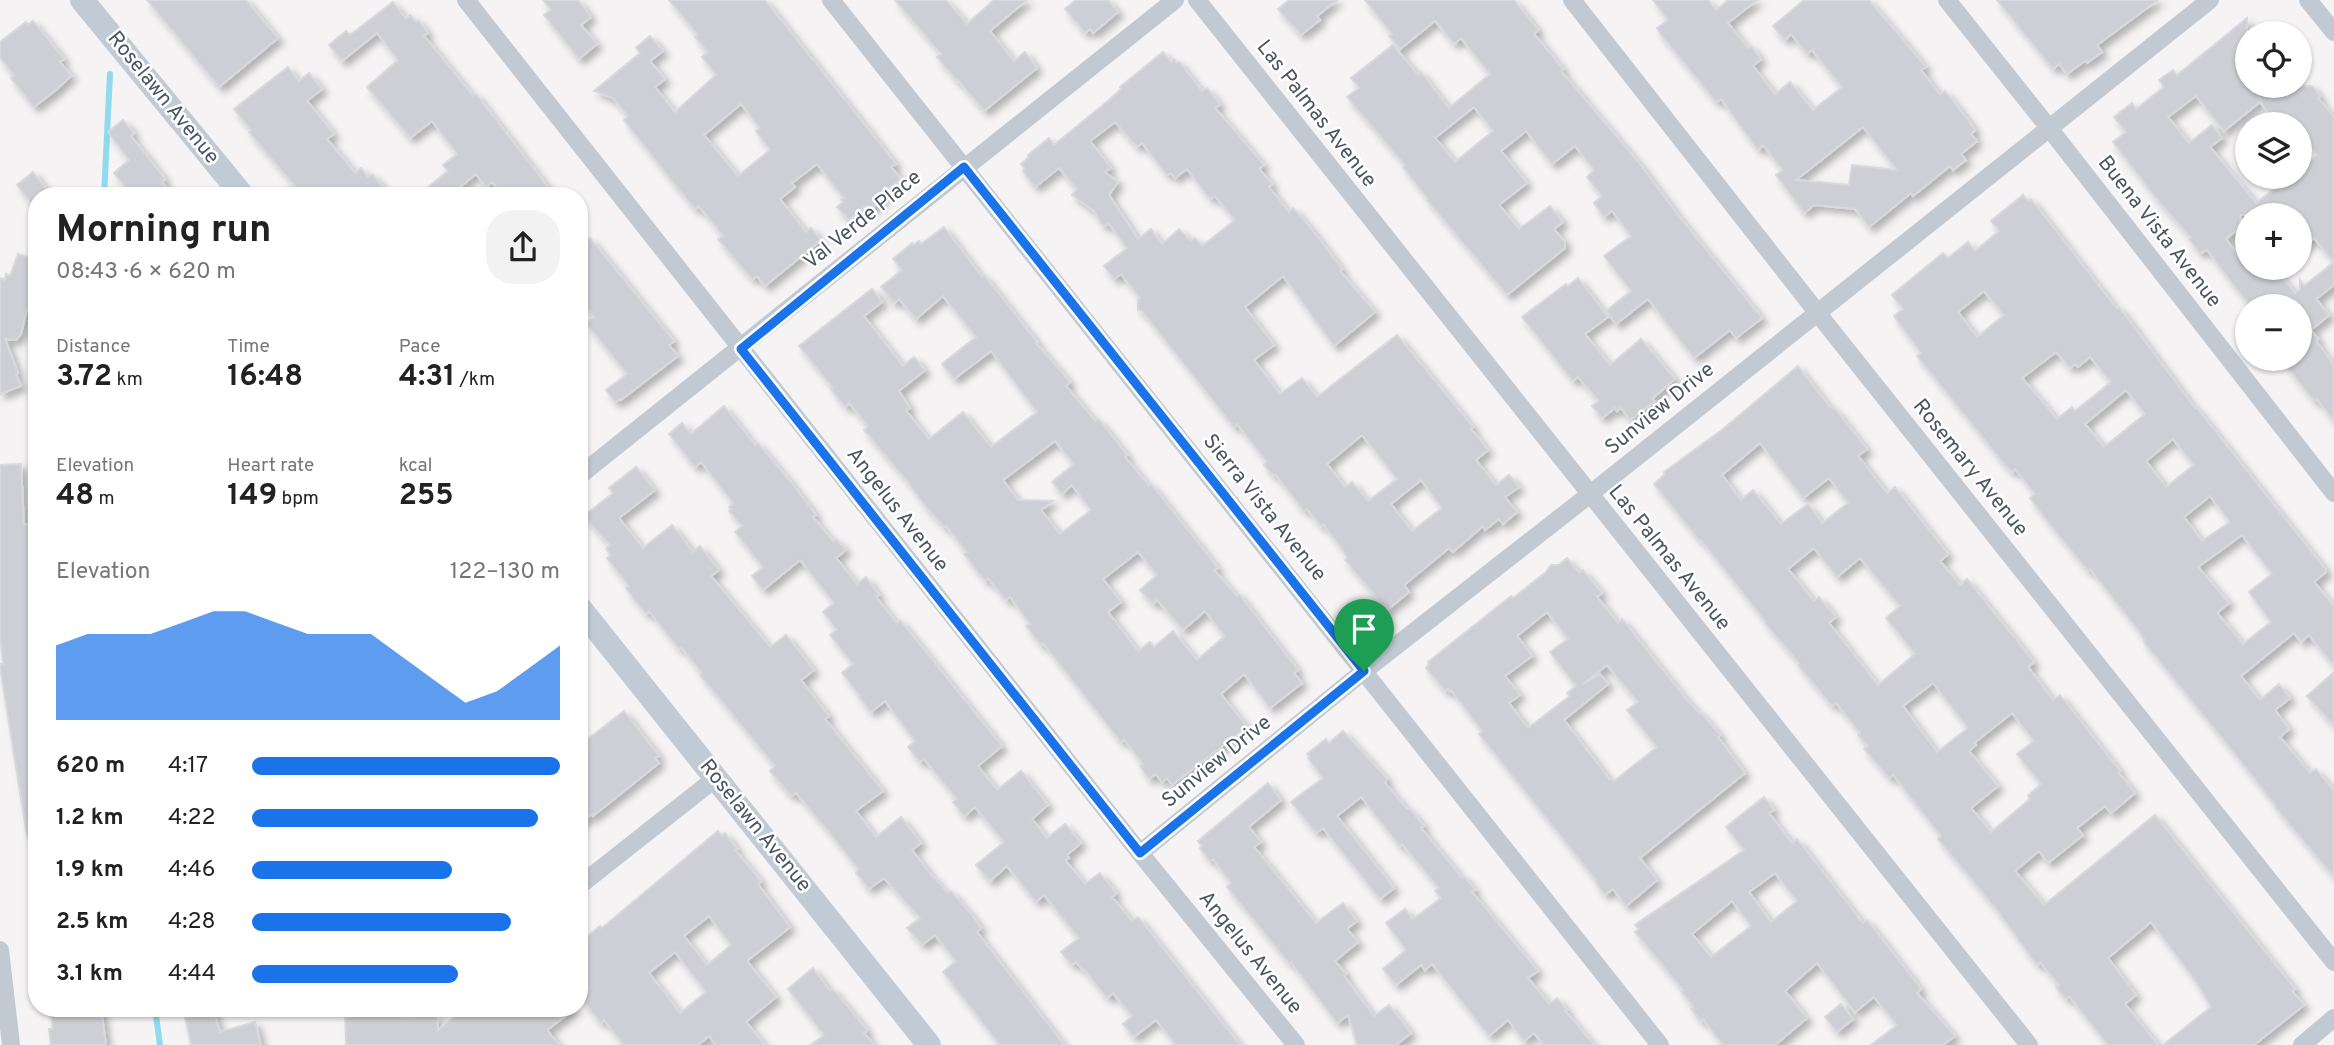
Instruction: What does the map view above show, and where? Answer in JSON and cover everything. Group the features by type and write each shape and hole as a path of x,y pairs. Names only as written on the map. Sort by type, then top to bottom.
{"street":[{"name":"Roselawn Avenue","path":"82,0 236,187"},
{"name":"Angelus Avenue","path":"466,0 1140,853 1296,1045"},
{"name":"Sierra Vista Avenue","path":"831,0 1660,1045"},
{"name":"Val Verde Place","path":"588,470 1175,0"},
{"name":"Las Palmas Avenue","path":"1196,0 2028,1045"},
{"name":"Rosemary Avenue","path":"1572,0 1817,313 2334,962"},
{"name":"Buena Vista Avenue","path":"1947,0 2334,494"},
{"name":"Sunview Drive","path":"1140,853 1364,671 2210,0"},
{"path":"2308,0 2334,32"},
{"name":"Roselawn Avenue","path":"588,618 929,1045"},
{"path":"588,879 716,778"},
{"path":"0,950 11,1045"},
{"path":"2302,1045 2334,1018"}],"building":[{"path":"147,0 246,0 278,38 219,87"},
{"path":"543,0 578,0 591,17 581,25 597,44 579,59 544,15 551,10"},
{"path":"669,0 765,0 896,164 891,167 901,179 880,196 883,199 870,210 866,206 849,220 837,207 844,198 817,164 792,183 795,187 780,199 806,232 811,228 821,240 765,286 757,276 753,279 749,276 718,239 723,236 704,212 698,206 695,209 673,182 624,120 628,116 613,98 594,91 640,53 636,48 650,36 663,51 650,61 665,79 655,87 675,112 716,75 702,57 708,52 695,37 698,35","holes":["741,104 760,128 756,131 770,150 738,176 704,135"]},
{"path":"895,0 946,0 967,24 994,0 1027,0 990,31 1014,61 1025,52 1037,68 984,111 937,57 941,54"},
{"path":"1076,0 1108,0 1118,12 1093,33 1090,29 1085,33 1065,9"},
{"path":"1289,0 1337,0 1317,16 1320,20 1301,35 1278,9"},
{"path":"1365,0 1514,0 1538,30 1534,34 1563,69 1561,71 1639,163 1762,318 1736,338 1730,330 1694,358 1648,299 1616,324 1606,311 1631,291 1604,256 1631,236 1612,211 1604,217 1594,203 1602,196 1587,177 1594,170 1575,146 1552,164 1526,131 1501,151 1527,183 1499,205 1519,229 1550,206 1563,222 1554,229 1565,242 1565,248 1507,295 1427,200 1403,167 1405,165 1347,97 1359,88 1351,78 1393,45 1418,75 1421,72 1449,108 1490,74 1461,38 1454,44 1435,21 1400,49 1389,36 1392,34","holes":["1474,107 1493,131 1455,162 1435,138"]},
{"path":"1653,0 1708,0 1716,10 1728,0 1757,0 1728,23 1748,48 1751,46 1761,59 1753,66 1775,94 1790,82 1813,110 1842,87 1812,50 1807,54 1791,34 1785,40 1773,26 1804,0 1869,0 1926,67 1921,70 1940,95 1945,91 1959,108 1975,130 1971,134 1977,141 1961,154 1966,160 1953,170 1950,166 1869,227 1855,209 1814,205 1804,213 1776,175 1783,170 1763,145 1758,150 1721,99 1716,102 1662,36 1657,28 1668,20","holes":["1863,127 1897,170 1852,165 1849,185 1796,180"]},
{"path":"1997,0 2158,0 2097,45 2102,52 2067,74 2059,64 2053,69"},
{"path":"393,2 406,19 410,15 416,22 418,20 428,33 424,36 473,96 476,94 548,187 496,187 492,182 486,187 476,174 460,187 428,187 448,171 443,165 457,154 432,121 410,138 367,87 398,60 377,33 342,61 329,45 346,31 350,35"},
{"path":"33,21 64,59 60,62 71,76 34,107 11,78 14,75 0,58 0,42 26,22 28,25"},
{"path":"2235,28 2235,98 2312,98 2312,86 2334,117 2334,262 2334,285 2316,299 2329,315 2312,329 2312,294 2241,294 2207,250 2200,253 2189,239 2191,238 2113,142 2126,132 2114,117 2132,103 2136,109 2164,87 2159,80 2173,70 2177,75"},
{"path":"1163,52 1171,62 1174,59 1179,62 1202,91 1207,88 1220,104 1215,108 1264,165 1259,169 1272,184 1269,187 1289,212 1293,208 1309,226 1342,269 1340,271 1375,312 1334,346 1283,276 1245,307 1274,345 1254,360 1280,394 1302,378 1317,397 1397,335 1473,427 1471,429 1488,450 1476,460 1496,485 1509,475 1519,487 1505,497 1517,512 1503,524 1499,519 1485,530 1483,526 1453,552 1449,548 1404,585 1409,592 1387,610 1345,560 1347,558 1343,550 1323,524 1321,526 1307,509 1304,511 1276,475 1264,465 1267,462 1237,424 1234,427 1142,311 1138,310 1140,298 1121,274 1114,279 1104,266 1127,248 1109,224 1103,226 1094,211 1072,195 1077,189 1059,168 1035,187 1023,171 1025,169 1021,164 1028,155 1049,138 1054,145 1109,100 1120,87","holes":["1115,122 1137,147 1142,143 1167,175 1171,173 1175,178 1187,169 1210,199 1215,196 1235,220 1202,246 1195,238 1191,241 1179,229 1162,244 1151,229 1138,239 1109,195 1118,182 1105,172 1111,168 1090,141","1362,435 1397,479 1368,501 1352,482 1345,487 1327,464","1421,480 1442,508 1412,531 1391,504"]},
{"path":"288,67 299,81 309,73 322,89 307,101 334,134 327,139 355,173 361,168 368,177 372,174 383,187 295,187 249,132 251,130 234,109"},
{"path":"123,120 134,133 131,136 165,179 162,182 166,187 125,187 114,173 129,160 108,132"},
{"path":"33,172 45,187 28,187 28,199 17,185"},
{"path":"2023,195 2028,201 2031,199 2326,570 2314,582 2334,606 2334,666 2309,635 2301,642 2294,633 2241,676 2260,700 2279,684 2290,698 2275,710 2289,729 2280,737 2310,773 2316,769 2334,791 2334,877 2144,642 2139,631 2090,569 2088,571 2048,522 2030,498 2035,494 2015,469 2012,472 2005,465 1917,356 1921,353 1894,316 1903,309 1892,295 1943,253 1948,258 1968,242 1975,251 1999,231 1991,221","holes":["1984,291 2004,315 1977,337 1958,312","2056,352 2070,368 2075,364 2078,367 2090,357 2111,382 2075,411 2072,407 2057,419 2022,378","2126,390 2145,414 2104,447 2085,424","2173,439 2194,465 2166,487 2146,461","2210,496 2230,522 2202,541 2184,517","2242,535 2272,574 2249,592 2271,622 2243,644 2217,613 2229,603 2198,567"]},
{"path":"944,227 1070,382 1066,386 1095,421 1098,419 1108,431 1127,455 1125,457 1149,486 1151,484 1218,568 1214,570 1237,596 1239,594 1298,670 1294,673 1302,683 1270,708 1244,674 1221,694 1247,727 1172,785 1167,778 1162,782 1156,774 1149,779 1140,766 1143,764 1124,739 1121,742 1043,643 1041,645 1026,626 1030,624 1010,597 1006,600 988,578 985,581 964,554 967,552 926,507 864,430 868,426 849,403 845,407 799,346 872,289 882,302 864,316 903,366 914,357 925,370 899,391 910,408 906,411 929,439 963,412 991,447 1037,412 991,351 954,379 942,364 976,337 943,296 916,319 899,299 894,303 881,287 902,270 893,259 912,243 913,245 919,241 921,244","holes":["1055,441 1074,464 1052,482 1062,494 1072,485 1091,510 1060,534 1041,510 1053,501 1018,500 1003,480","1138,552 1157,575 1140,590 1153,604 1157,600 1183,630 1205,611 1225,636 1197,660 1173,631 1154,647 1150,642 1138,651 1108,612 1121,602 1103,579"]},
{"path":"590,238 674,341 669,345 678,356 615,402 606,390 627,374 588,325 588,322 594,317 588,310"},
{"path":"18,254 28,257 28,309 21,334 16,340 5,339 21,386 0,394 0,278 5,280 6,274 10,276"},
{"path":"1578,278 1608,317 1585,334 1610,365 1641,339 1675,379 1652,399 1655,401 1630,420 1621,408 1617,411 1615,408 1602,418 1592,406 1599,401 1578,377 1573,381 1522,317"},
{"path":"2312,331 2334,365 2334,421 2317,399 2314,401 2290,371 2312,371"},
{"path":"1798,366 1867,449 1858,456 1887,493 1895,487 1948,554 1940,561 1960,585 1967,579 2034,662 2028,667 2053,700 2060,695 2135,793 2111,813 2105,806 2077,828 2083,835 2048,863 2039,851 2015,871 2044,905 2155,815 2295,989 2292,991 2304,1005 2254,1045 2163,1045 2211,1007 2195,980 2151,922 2108,958 2136,995 2125,1004 2158,1045 2108,1045 2069,996 2066,999 2056,987 2059,985 2040,962 2037,965 1997,910 1938,839 1941,836 1893,775 1889,778 1864,749 1868,746 1858,735 1860,733 1836,703 1832,706 1798,665 1800,664 1654,484 1664,472 1723,429","holes":["1760,443 1803,498 1829,478 1848,503 1822,523 1808,504 1781,524 1753,490 1741,500 1722,475","1814,548 1837,577 1860,558 1900,606 1886,618 1915,654 1878,685 1829,623 1836,617 1819,597 1814,601 1788,569","1933,683 1968,728 1937,752 1903,706","2012,713 2034,741 2017,754 2041,784 2028,796 2030,799 1991,832 1971,808 1998,786 1969,751 1976,745 1974,743"]},
{"path":"724,406 755,445 758,443 790,481 816,515 813,517 833,541 836,539 846,550 836,558 857,584 866,577 879,595 876,597 897,623 900,620 1002,746 978,766 997,790 1021,771 1048,805 1032,819 1047,838 1065,824 1081,843 1065,860 1085,884 1100,873 1116,893 1112,897 1132,921 1138,917 1240,1045 1176,1045 1156,1020 1134,1037 1123,1024 1132,1016 1113,993 1107,998 1084,969 1076,962 1072,965 1061,952 1079,938 1044,895 1036,902 1007,866 990,881 976,865 1004,842 975,807 965,816 962,814 953,802 957,799 924,759 920,762 908,747 915,741 885,701 871,712 859,697 842,673 853,664 830,635 837,630 823,612 834,603 800,560 763,590 752,576 763,567 735,532 742,526 729,511 733,503 701,462 695,467 669,434 682,423 691,434"},
{"path":"21,464 24,525 28,525 27,836 0,667 0,664 3,664 0,637 0,465"},
{"path":"636,467 655,490 619,518 643,548 672,525 693,552 700,546 719,570 711,576 770,647 786,635 814,670 801,680 829,716 825,719 883,791 856,811 876,837 901,817 921,843 912,850 931,875 948,893 951,891 971,914 981,928 977,932 1064,1045 1000,1045 943,972 956,961 935,935 922,945 907,928 920,918 884,878 869,889 856,873 859,870 825,827 796,793 791,796 770,771 775,766 700,675 702,673 681,647 679,649 649,611 646,614 607,558 611,555 606,549 610,545 588,520 588,513 613,493 609,488"},
{"path":"1567,558 1579,573 1583,570 1602,593 1597,597 1618,623 1622,619 1687,700 1720,735 1718,737 1745,773 1640,858 1657,880 1626,906 1613,889 1605,895 1596,880 1479,734 1482,731 1451,690 1445,691 1426,668 1428,662 1511,596 1513,598 1546,572 1551,565 1559,565","holes":["1547,612 1568,639 1550,652 1576,686 1567,693 1570,696 1528,728 1509,703 1520,695 1505,676 1532,656 1517,636","1607,665 1638,702 1627,710 1657,747 1614,781 1610,780 1564,720 1608,684 1600,674 1583,684"]},
{"path":"2334,672 2334,726 2307,696"},
{"path":"624,711 659,756 655,758 659,763 593,816 592,814 588,817 588,739"},
{"path":"1343,731 1387,779 1385,783 1424,826 1421,828 1462,878 1464,876 1475,890 1472,892 1538,971 1528,978 1549,1004 1557,998 1594,1045 1544,1045 1534,1033 1524,1041 1508,1020 1489,1036 1432,964 1425,970 1421,965 1396,985 1383,969 1406,950 1386,923 1405,909 1413,919 1441,898 1435,891 1439,888 1402,844 1400,846 1361,797 1337,816 1394,888 1380,899 1323,828 1316,833 1291,802 1323,778 1307,754 1326,739 1329,743"},
{"path":"1268,783 1281,800 1249,827 1261,842 1254,847 1316,923 1343,903 1357,921 1347,929 1358,942 1335,961 1374,1016 1389,1005 1411,1033 1396,1045 1357,1045 1348,1015 1337,1023 1291,962 1289,963 1227,887 1231,883 1213,859 1210,861 1200,848 1202,846 1198,841"},
{"path":"1764,797 1774,810 1769,813 1792,843 1797,839 1863,923 1867,920 1921,989 1917,993 1955,1036 1943,1045 1871,1045 1897,1025 1874,997 1855,1012 1817,963 1785,991 1807,1018 1775,1045 1723,1045 1703,1019 1701,1021 1691,1009 1694,1007 1681,991 1683,990 1635,932 1639,929 1635,925 1744,850 1726,827","holes":["1775,873 1797,901 1771,922 1749,892","1732,901 1751,926 1711,957 1692,934"]},
{"path":"718,831 722,836 725,833 737,849 735,850 761,881 758,884 790,927 747,961 776,997 746,1022 765,1045 716,1045 709,1036 698,1045 624,1045 604,1020 601,1023 588,1007 588,936 600,926 602,928","holes":["709,916 731,945 707,965 684,936","675,952 706,992 680,1013 649,973"]},
{"path":"813,968 830,991 833,989 867,1030 864,1033 874,1045 811,1045 824,1035 788,989"},
{"path":"1841,1004 1853,1019 1837,1032 1825,1017"},
{"path":"51,1017 102,1017 106,1045 51,1045 49,1029 53,1029"},
{"path":"185,1017 216,1017 220,1032 255,1022 261,1045 191,1045"},
{"path":"345,1017 437,1017 438,1030 454,1017 564,1017 547,1030 559,1045 346,1045"}],"waterway":[{"path":"104,187 110,74"},
{"path":"156,1017 160,1045"}],"route":[{"path":"964,167 1364,671 1140,853 741,349 964,167"}]}
